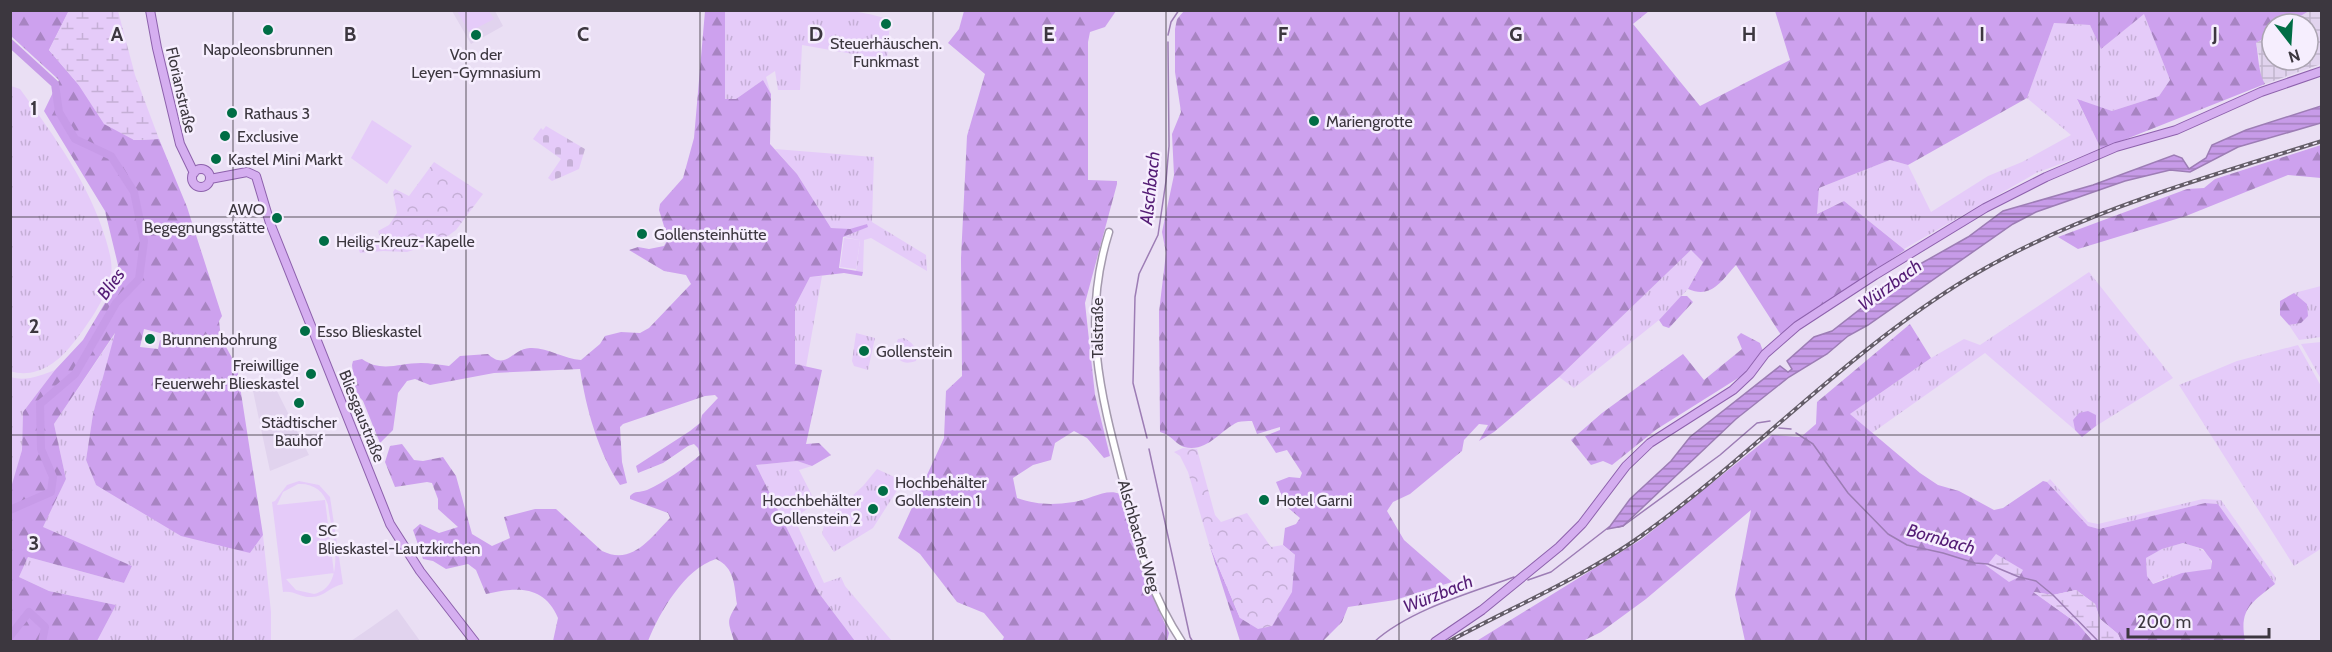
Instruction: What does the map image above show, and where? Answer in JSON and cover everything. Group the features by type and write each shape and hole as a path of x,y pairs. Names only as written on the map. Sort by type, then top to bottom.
{"main road":[{"name":"Florianstraße","path":"150,10 156,48 180,144 194,173"},
{"path":"1435,642 1473,616 1559,547 1582,524 1626,466 1650,443 1733,390 1755,368 1765,354 1797,326 1875,275 2020,189 2116,147 2175,130 2261,92 2322,71"},
{"path":"198,170 205,170 210,180 205,186 197,186 193,182 194,173 198,170"},
{"name":"Bliesgaustraße","path":"210,180 242,174 257,178 270,223 390,524 420,571 475,642"}],"street":[{"name":"Talstraße","path":"1108,424 1099,381 1095,325 1100,264 1109,232"},
{"name":"Alschbacher Weg","path":"1108,424 1150,583 1165,615 1182,642"}],"shaded area":[{"name":"Von der Leyen-Gymnasium","path":"452,11 495,11 503,26 471,44"},
{"path":"2321,11 2320,64 2320,12 2307,12"},
{"path":"2260,40 2260,60 2256,43"},
{"path":"2260,60 2260,72 2299,72 2265,84 2259,74"},
{"path":"2321,106 2321,123 2238,147 2190,172 2170,170 2125,181 2036,212 2013,224 1868,325 1848,336 1827,354 1789,377 1736,419 1623,526 1608,529 1630,499 1671,461 1690,437 1780,366 1788,372 1792,369 1787,361 1814,337 1832,331 1913,268 1968,237 2003,211 2093,185 2174,155 2182,158 2189,169 2206,158 2212,145 2246,130"},
{"path":"272,381 309,455 270,471 253,391"},
{"path":"397,609 420,641 351,641 370,628"}],"green space":[{"path":"787,9 852,11 890,20 887,60 802,45 800,90 778,90 775,71 766,77 771,94 763,80 736,99 725,99 725,11"},
{"path":"69,10 118,11 135,75 159,139 134,140 104,124 78,84 49,50"},
{"path":"11,11 69,11 49,50 78,84 134,140 159,139 187,207 222,316 219,321 221,338 184,342 144,329 140,347 158,349 160,340 182,348 221,342 225,345 237,367 263,535 250,553 181,536 96,485 86,460 93,414 115,333 54,424 66,479 43,527 132,566 124,583 28,557 19,577 49,591 116,605 97,641 11,641 10,491 22,450 23,412 55,370 83,340 115,286 118,265 105,211 44,111 59,80 11,36"},
{"path":"457,11 489,11 494,19 469,32"},
{"path":"705,11 725,11 725,99 736,99 763,80 771,94 770,144 797,174 831,228 850,229 867,224 868,227 843,237 839,268 863,272 862,276 844,273 810,277 795,306 795,364 822,370 806,444 819,443 831,455 812,466 797,461 756,465 818,592 855,641 734,641 729,622 737,604 734,584 727,567 716,559 704,564 694,572 674,593 648,641 553,641 558,618 545,599 537,594 519,590 486,594 476,570 468,564 446,569 433,561 423,559 413,530 420,524 439,533 458,527 438,509 438,499 432,483 395,487 385,462 390,446 402,444 414,460 423,461 443,457 456,476 472,534 492,546 510,538 504,517 535,509 556,509 602,551 613,555 623,555 648,541 670,518 668,513 630,499 630,496 661,483 700,455 694,444 663,463 638,473 636,466 700,423 702,415 718,398 715,395 705,396 623,424 620,427 622,462 627,483 620,485 599,444 580,369 494,373 430,385 415,379 407,381 398,393 393,430 380,443 363,401 355,392 352,365 353,361 362,359 376,366 421,363 449,366 460,356 488,354 494,359 504,360 530,348 543,349 581,360 600,344 605,336 621,332 640,333 649,328 691,284 686,275 664,271 629,250 638,247 649,249 664,246 668,239 659,210 660,204 683,178 694,138"},
{"path":"964,11 1116,11 1105,27 1090,32 1088,42 1088,180 1117,181 1085,303 1095,395 1110,456 1104,458 1087,438 1074,431 1055,443 1051,460 1033,465 1013,478 1017,498 1038,503 1080,501 1109,492 1120,494 1143,574 1169,633 1167,641 1002,641 1004,637 984,613 957,602 920,554 898,538 944,438 946,391 962,376 961,258 967,136 985,74 948,43 959,29"},
{"path":"1184,11 1649,11 1633,24 1700,106 1790,60 1775,11 2309,11 2260,12 2260,40 2256,43 2260,72 2265,84 2101,149 2077,99 2112,111 2159,96 2170,80 2144,14 2101,49 2090,25 2054,23 2027,98 1908,165 1890,160 1819,188 1817,214 1844,201 1905,250 1781,335 1736,265 1721,282 1710,290 1704,292 1688,289 1703,262 1691,250 1559,377 1494,432 1479,441 1488,425 1479,424 1464,440 1462,451 1410,494 1393,502 1387,511 1404,540 1452,582 1395,600 1348,607 1342,622 1323,641 1240,641 1209,544 1240,618 1295,555 1283,545 1285,528 1296,524 1300,518 1286,506 1276,482 1289,477 1300,478 1302,473 1287,450 1276,453 1265,436 1280,430 1280,427 1257,434 1252,421 1238,422 1206,444 1192,448 1181,446 1168,435 1160,432 1159,312 1166,253 1162,232 1174,175 1172,134 1181,112 1175,72 1177,19"},
{"path":"2144,13 2170,80 2159,96 2112,111 2077,100 2101,149 2036,173 1904,249 1844,201 1816,214 1819,188 1890,160 1908,165 1931,212 1988,176 2022,162 2071,135 2027,98 2054,23 2090,25 2101,49"},
{"path":"11,86 20,89 58,142 80,180 99,219 111,266 109,284 105,293 95,313 76,340 51,364 28,373 10,371"},
{"path":"372,120 412,146 387,184 351,158"},
{"path":"546,126 585,149 579,169 552,181 548,178 561,159 533,139 541,128 543,130"},
{"path":"2321,145 2321,178 2288,175 2186,216 2078,249 2058,237 2187,189 2204,188 2215,179"},
{"path":"775,149 874,157 872,222 926,255 927,271 871,238 864,240 863,272 856,271 860,240 843,237 867,227 867,224 850,230 831,228 797,174"},
{"path":"434,162 483,194 456,230 441,241 407,252 360,253 359,250 381,241 378,231 389,225 397,213 393,192 395,189 409,196"},
{"path":"844,238 860,240 856,269 840,267"},
{"path":"1691,250 1703,261 1688,289 1659,320 1574,388 1559,377"},
{"path":"2089,272 2173,378 2096,426 2096,415 2073,420 2075,430 1985,353 1872,433 1850,414 1931,358 1964,339 1980,345"},
{"path":"822,276 806,367 795,364 795,306 810,277"},
{"path":"2321,286 2321,337 2299,340 2289,325 2301,323 2307,304 2294,293"},
{"path":"2294,293 2307,304 2308,316 2301,323 2289,325 2280,315 2280,301"},
{"path":"1681,296 1687,296 1693,302 1669,328 1663,326 1659,320"},
{"path":"1910,324 1931,358 1850,414 1920,473 1938,485 1959,491 1994,510 2003,508 2043,481 2047,482 2088,526 2099,529 2205,503 2218,504 2275,584 2259,596 2249,608 2244,621 2245,641 2121,641 2118,634 2100,619 2095,604 2076,590 2053,595 2034,592 2078,624 2093,641 1745,641 1735,595 1751,510 1646,599 1601,632 1583,641 1475,642 1642,539 1772,435 1801,437 1816,424 1817,402","holes":["2183,543 2203,549 2212,561 2211,569 2182,573 2153,584 2147,576 2146,558 2162,549"]},
{"path":"117,331 93,414 86,460 96,485 250,553 263,535 271,612 271,641 97,641 116,605 49,591 19,577 28,557 124,583 132,566 42,528 66,479 54,424"},
{"path":"856,333 875,338 868,370 854,366 852,361"},
{"path":"1741,333 1760,343 1763,351 1743,375 1657,429 1612,465 1603,461 1591,465 1571,440 1602,413 1683,354 1704,380 1742,349 1737,337"},
{"path":"904,338 914,347 916,361 903,362 893,352 898,339"},
{"path":"2322,342 2321,379 2301,344"},
{"path":"2298,345 2321,386 2322,548 2294,566 2179,385 2237,361"},
{"path":"55,370 23,412 22,450 11,491 11,377 28,378"},
{"path":"2088,411 2096,415 2096,426 2082,437 2075,430 2073,420 2079,413"},
{"path":"1183,448 1197,449 1215,515 1221,522 1247,513 1271,547 1283,545 1295,555 1292,592 1272,626 1258,629 1240,618 1209,544 1188,472 1180,456 1174,452"},
{"path":"797,461 812,466 799,470 816,503 794,518 824,583 841,577 845,586 892,641 855,641 818,592 756,465"},
{"path":"877,469 903,481 873,528 834,552 822,534 825,521 863,486"},
{"path":"2050,479 2088,522 2098,524 2203,499 2221,500 2276,578 2275,584 2218,504 2205,503 2099,529 2088,526 2047,482"},
{"name":"SC Blieskastel-Lautzkirchen","path":"299,481 319,485 330,497 343,584 316,597 283,592 272,502 287,485","holes":["298,484 308,485 321,492 328,505 332,529 334,572 325,500 277,505 283,492","333,573 325,589 314,594 296,590 286,579"]},
{"path":"2183,543 2199,548 2207,554 2212,569 2165,578 2153,584 2147,576 2146,558 2162,549"},
{"path":"1996,554 2023,570 2019,577 2009,582 1984,564 1988,564"},
{"path":"2076,590 2095,604 2100,619 2118,634 2121,641 2093,641 2078,624 2033,592 2053,595"}],"waterway":[{"name":"Alschbach","path":"1168,35 1171,22 1179,10"},
{"name":"Alschbach","path":"1147,438 1133,383 1135,297 1139,274 1158,235 1166,181 1169,146 1168,42"},
{"name":"Blies","path":"10,43 55,84 59,112 75,139 111,156 134,192 144,241 139,279 116,303 75,374 40,404 41,449 53,477 51,492 10,510"},
{"name":"Bornbach","path":"1618,527 1623,526 1720,455 1757,423 1770,421"},
{"name":"Bornbach","path":"1779,428 1791,429"},
{"name":"Bornbach","path":"1796,433 1813,444 1848,493 1888,534 1907,545 1975,563 1988,564 2019,577 2036,581 2099,642"},
{"name":"Alschbach","path":"1149,449 1190,637 1193,642"},
{"name":"Würzbach","path":"1528,580 1551,572 1609,527"},
{"name":"Würzbach","path":"1374,642 1388,631 1422,612 1514,577"},
{"name":"Blies","path":"10,636 29,612 45,627 42,642"}],"railway":[{"path":"1448,642 1571,579 1641,536 1683,504 1884,336 1926,305 1970,277 2011,254 2097,215 2322,141"}],"place":[{"name":"Steuerhäuschen. Funkmast","path":"886,24"},
{"name":"Napoleonsbrunnen","path":"268,30"},
{"name":"Von der Leyen-Gymnasium","path":"476,35"},
{"name":"Rathaus 3","path":"232,113"},
{"name":"Mariengrotte","path":"1314,121"},
{"name":"Exclusive","path":"225,136"},
{"name":"Kastel Mini Markt","path":"216,159"},
{"name":"AWO Begegnungsstätte","path":"277,218"},
{"name":"Gollensteinhütte","path":"642,234"},
{"name":"Heilig-Kreuz-Kapelle","path":"324,241"},
{"name":"Esso Blieskastel","path":"305,331"},
{"name":"Brunnenbohrung","path":"150,339"},
{"name":"Gollenstein","path":"864,351"},
{"name":"Freiwillige Feuerwehr Blieskastel","path":"311,374"},
{"name":"Städtischer Bauhof","path":"299,403"},
{"name":"Hochbehälter Gollenstein 1","path":"883,491"},
{"name":"Hotel Garni","path":"1264,500"},
{"name":"Hocchbehälter Gollenstein 2","path":"873,509"},
{"name":"SC Blieskastel-Lautzkirchen","path":"306,539"}]}
